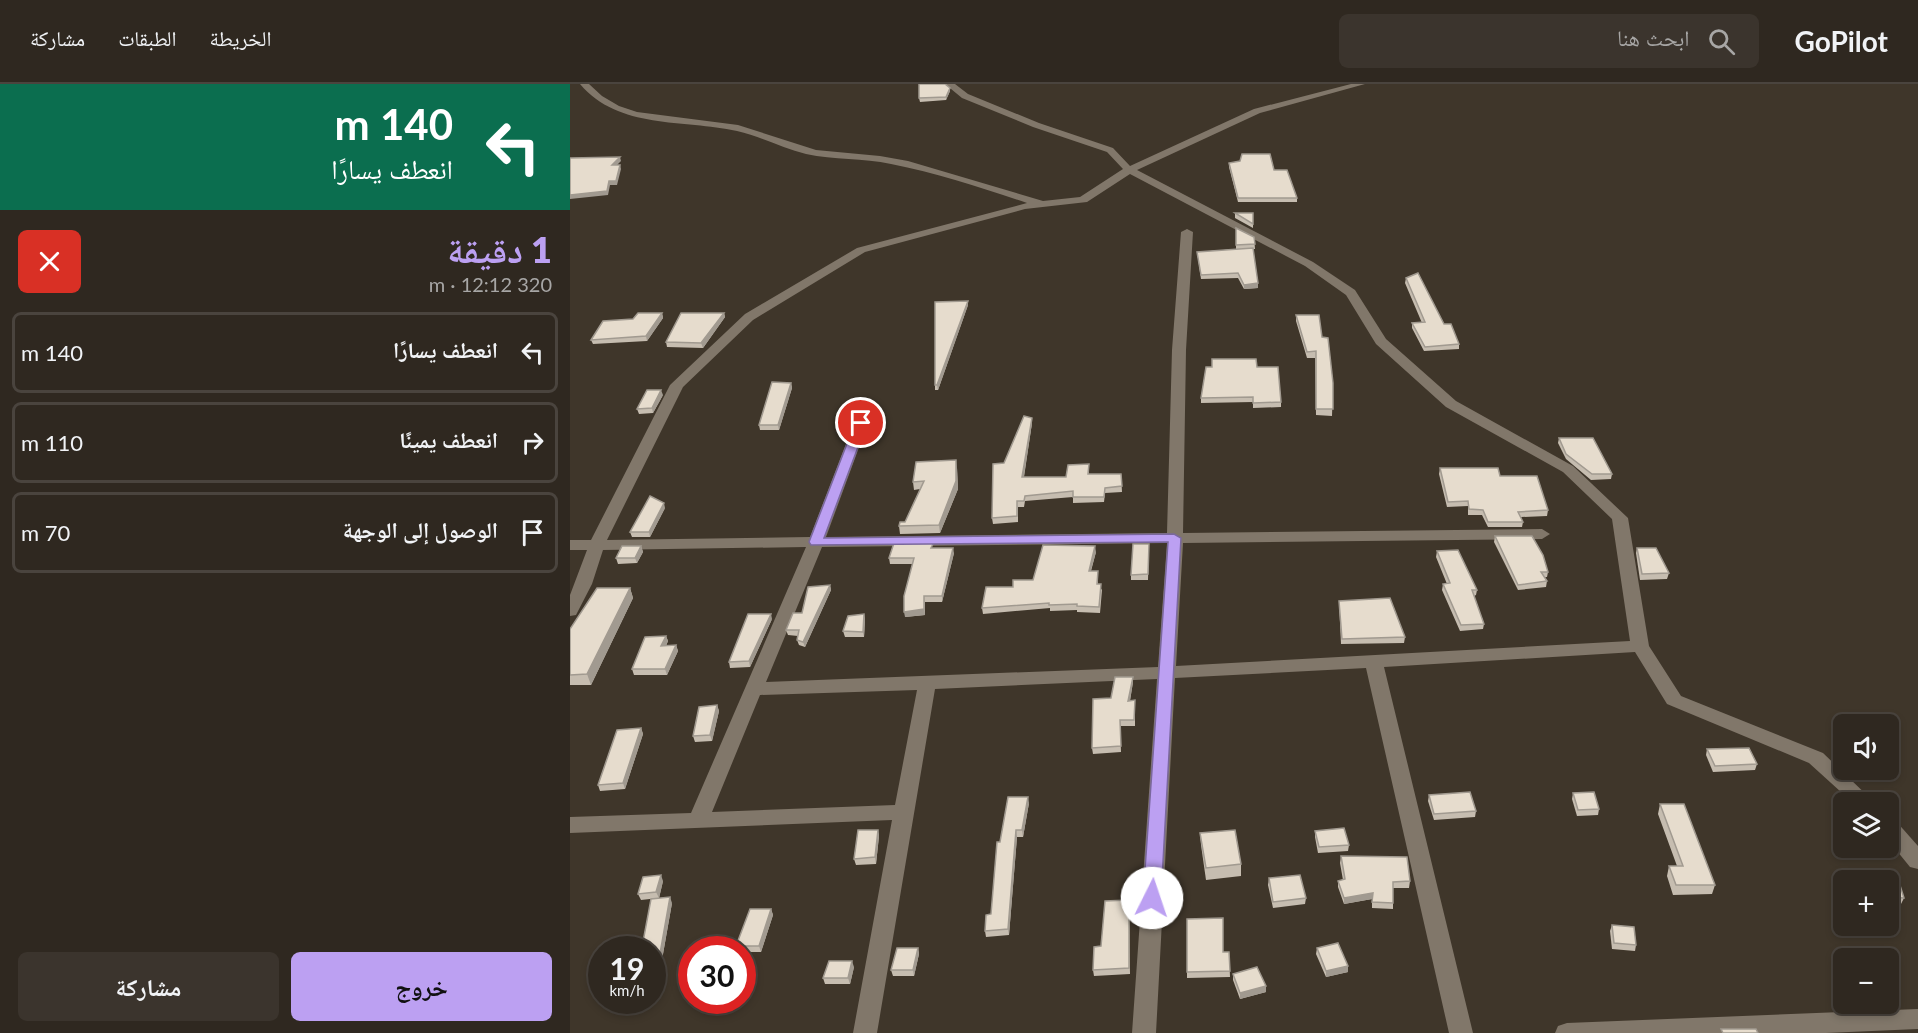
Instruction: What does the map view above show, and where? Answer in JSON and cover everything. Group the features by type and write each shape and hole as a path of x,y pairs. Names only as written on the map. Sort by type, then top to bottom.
{"street":[{"path":"584,84 593,96 609,105 655,118 736,127 815,153 888,160 965,179 1042,204"},
{"path":"949,84 965,96 1015,117 1110,150 1129,170 1165,187 1227,223 1310,264 1351,293 1381,341 1451,404 1568,469 1620,518 1640,646 1674,700 1815,758 1853,792"},
{"path":"570,611 584,584 597,544 677,385 749,317 861,250 1024,206 1083,200 1129,170 1257,111 1361,84"},
{"path":"1144,1033 1174,538 1179,350 1187,232"},
{"path":"698,820 816,542 861,423"},
{"path":"570,545 1542,534"},
{"path":"753,689 927,684 1640,646"},
{"path":"1374,661 1461,1033"},
{"path":"865,1033 927,684"},
{"path":"570,825 904,812"},
{"path":"1899,838 1918,861"},
{"path":"1567,1033 1918,1019"}],"building":[{"path":"919,84 945,84 950,88 946,97 919,98"},
{"path":"1242,154 1270,154 1274,170 1287,170 1297,198 1238,198 1229,163 1240,161"},
{"path":"620,157 612,165 620,165 616,181 609,181 607,191 570,195 570,158"},
{"path":"1235,213 1253,213 1253,224"},
{"path":"1236,228 1254,237 1255,244 1236,245"},
{"path":"1253,248 1258,283 1244,285 1238,273 1201,275 1197,252"},
{"path":"1418,273 1444,324 1451,324 1459,344 1425,347 1412,323 1425,322 1406,278"},
{"path":"968,301 937,385 935,385 935,302"},
{"path":"638,313 662,313 646,336 591,340 603,321 633,319"},
{"path":"681,313 724,313 701,343 666,342"},
{"path":"1296,315 1319,315 1322,337 1328,338 1333,383 1333,409 1316,409 1316,351 1307,352"},
{"path":"1212,359 1256,359 1257,367 1278,367 1281,402 1253,403 1253,397 1201,398 1206,367 1212,367"},
{"path":"772,382 791,383 778,425 759,425"},
{"path":"647,390 661,390 652,408 637,409"},
{"path":"1024,416 1032,418 1022,477 1066,477 1068,465 1089,464 1088,474 1121,474 1122,486 1105,488 1104,497 1073,497 1073,491 1025,496 1024,501 1017,501 1017,516 992,518 993,464 1004,463"},
{"path":"1559,438 1593,438 1612,474 1592,474 1566,454"},
{"path":"956,460 956,481 939,525 899,526 900,522 905,522 924,481 913,482 916,462"},
{"path":"1440,468 1498,468 1500,476 1537,476 1548,510 1518,512 1523,522 1488,522 1483,510 1469,509 1468,501 1448,502"},
{"path":"650,496 664,503 649,532 630,532"},
{"path":"1495,536 1532,536 1543,555 1548,572 1541,572 1547,581 1518,585"},
{"path":"934,542 931,548 953,548 942,596 924,596 924,609 904,612 904,596 914,558 889,558 894,543"},
{"path":"1133,544 1149,544 1148,574 1131,575"},
{"path":"1043,545 1095,546 1089,571 1098,571 1097,584 1101,584 1099,607 1077,606 1077,604 1049,605 1049,603 982,608 986,587 1013,587 1013,580 1033,580"},
{"path":"622,546 641,546 635,558 616,558"},
{"path":"1637,548 1656,548 1669,573 1642,574"},
{"path":"1458,550 1477,590 1472,590 1484,624 1461,625 1443,584 1450,583 1437,551"},
{"path":"830,585 803,642 797,640 799,630 786,630 793,613 802,613 808,587"},
{"path":"597,588 630,588 587,674 570,675 570,629"},
{"path":"1390,598 1405,637 1342,639 1339,601"},
{"path":"748,614 771,614 749,661 729,662"},
{"path":"864,614 863,632 843,631 848,616"},
{"path":"666,636 661,646 676,645 665,669 632,669 645,637"},
{"path":"1115,677 1133,677 1128,701 1135,700 1134,720 1120,720 1121,746 1092,748 1093,699 1111,698"},
{"path":"717,705 710,735 693,736 699,707"},
{"path":"641,728 623,783 598,785 617,730"},
{"path":"1749,748 1757,764 1715,766 1707,749"},
{"path":"1470,792 1476,811 1434,814 1429,795"},
{"path":"1594,792 1599,809 1578,810 1573,793"},
{"path":"1008,797 1028,797 1022,830 1016,830 1008,929 985,931 986,915 991,914 997,842 1000,842"},
{"path":"1660,804 1684,804 1715,885 1676,885 1669,866 1683,866"},
{"path":"1344,828 1349,845 1319,847 1315,831"},
{"path":"858,830 878,830 875,857 854,859"},
{"path":"1235,830 1241,864 1206,868 1200,833"},
{"path":"1341,856 1407,857 1410,881 1393,882 1393,903 1372,902 1373,893 1344,898 1338,881 1345,879"},
{"path":"661,875 656,892 638,894 643,877"},
{"path":"1300,875 1306,898 1273,902 1269,878"},
{"path":"1899,882 1904,898 1899,898"},
{"path":"670,897 663,936 644,936 651,899"},
{"path":"1129,900 1129,968 1093,970 1094,947 1101,946 1105,901"},
{"path":"750,909 771,909 759,946 756,946 756,936 740,936"},
{"path":"1223,918 1223,952 1229,952 1230,971 1187,972 1187,919"},
{"path":"1612,925 1634,927 1636,945 1614,943"},
{"path":"1338,943 1348,966 1326,971 1317,948"},
{"path":"897,948 918,948 913,970 891,970"},
{"path":"829,961 852,961 848,978 823,978"},
{"path":"1257,967 1266,986 1240,993 1233,974"},
{"path":"1721,1029 1756,1029 1758,1033 1723,1033"}],"route":[{"path":"861,423 816,542 1174,538 1152,898"}]}
